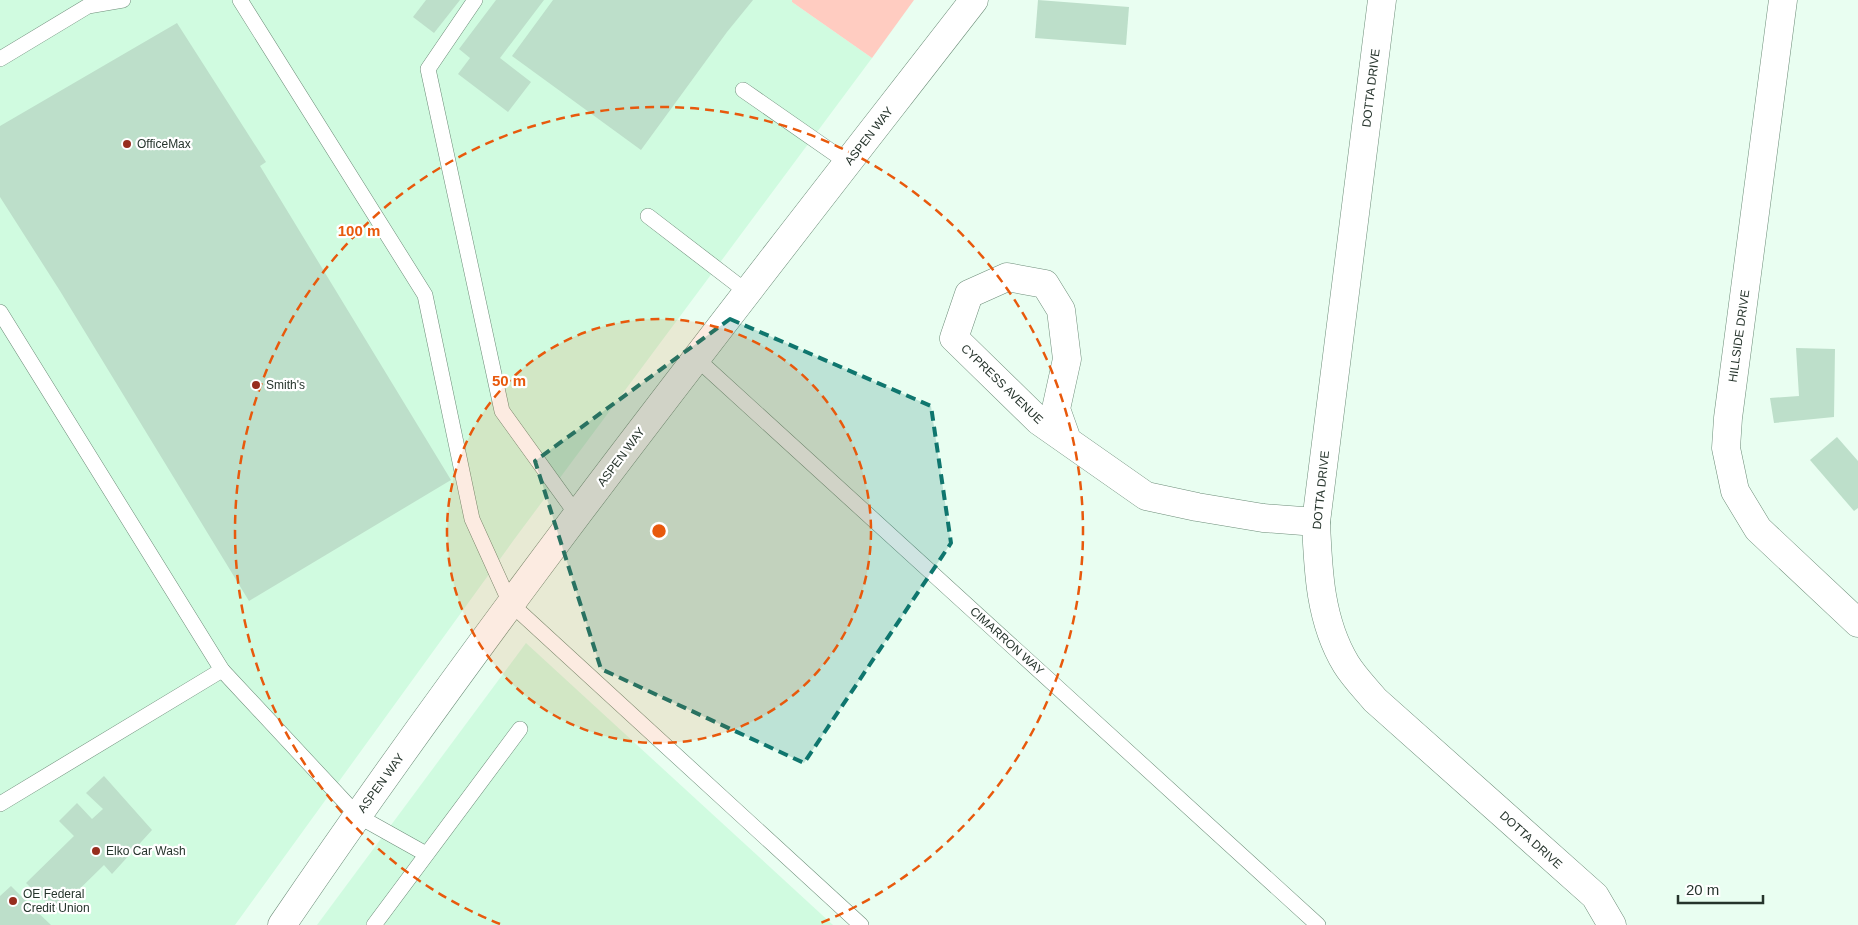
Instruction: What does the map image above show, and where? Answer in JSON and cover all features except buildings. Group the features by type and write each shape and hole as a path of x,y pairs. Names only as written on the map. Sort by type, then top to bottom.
{"street":[{"name":"ASPEN WAY","path":"282,925 510,603 696,358 974,0"},
{"name":"DOTTA DRIVE","path":"1382,0 1316,522 1318,569 1327,622 1346,664 1375,700 1596,896 1612,925"},
{"name":"HILLSIDE DRIVE","path":"1782,0 1728,418 1726,448 1735,491 1758,529 1858,623"},
{"name":"CYPRESS AVENUE","path":"1066,440 1056,409 1067,359 1061,310 1045,284 1007,277 969,294 954,338 1039,421 1066,440 1146,496 1263,518 1316,522"}],"lane":[{"path":"0,59 88,6 123,0"},
{"path":"240,0 425,295 472,519 510,603 861,925"},
{"path":"475,0 428,69 502,411 577,515"},
{"path":"743,90 848,163"},
{"path":"648,216 748,292"},
{"path":"0,312 222,670 358,816 426,854"},
{"name":"CIMARRON WAY","path":"696,358 1318,925"},
{"path":"0,804 222,670"},
{"path":"374,925 520,729"}],"highlighted area":[{"path":"730,319 931,406 951,543 804,763 601,669 535,461"}],"shaded area":[{"path":"0,0 792,0 792,2 872,58 513,541 235,925 0,925"},
{"path":"792,0 914,0 872,58 792,2"},
{"path":"526,643 833,925 317,925"}],"place":[{"name":"OfficeMax","path":"127,144"},
{"name":"Smith's","path":"256,385"},
{"name":"Elko Car Wash","path":"96,851"},
{"name":"OE Federal Credit Union","path":"13,901"}]}
